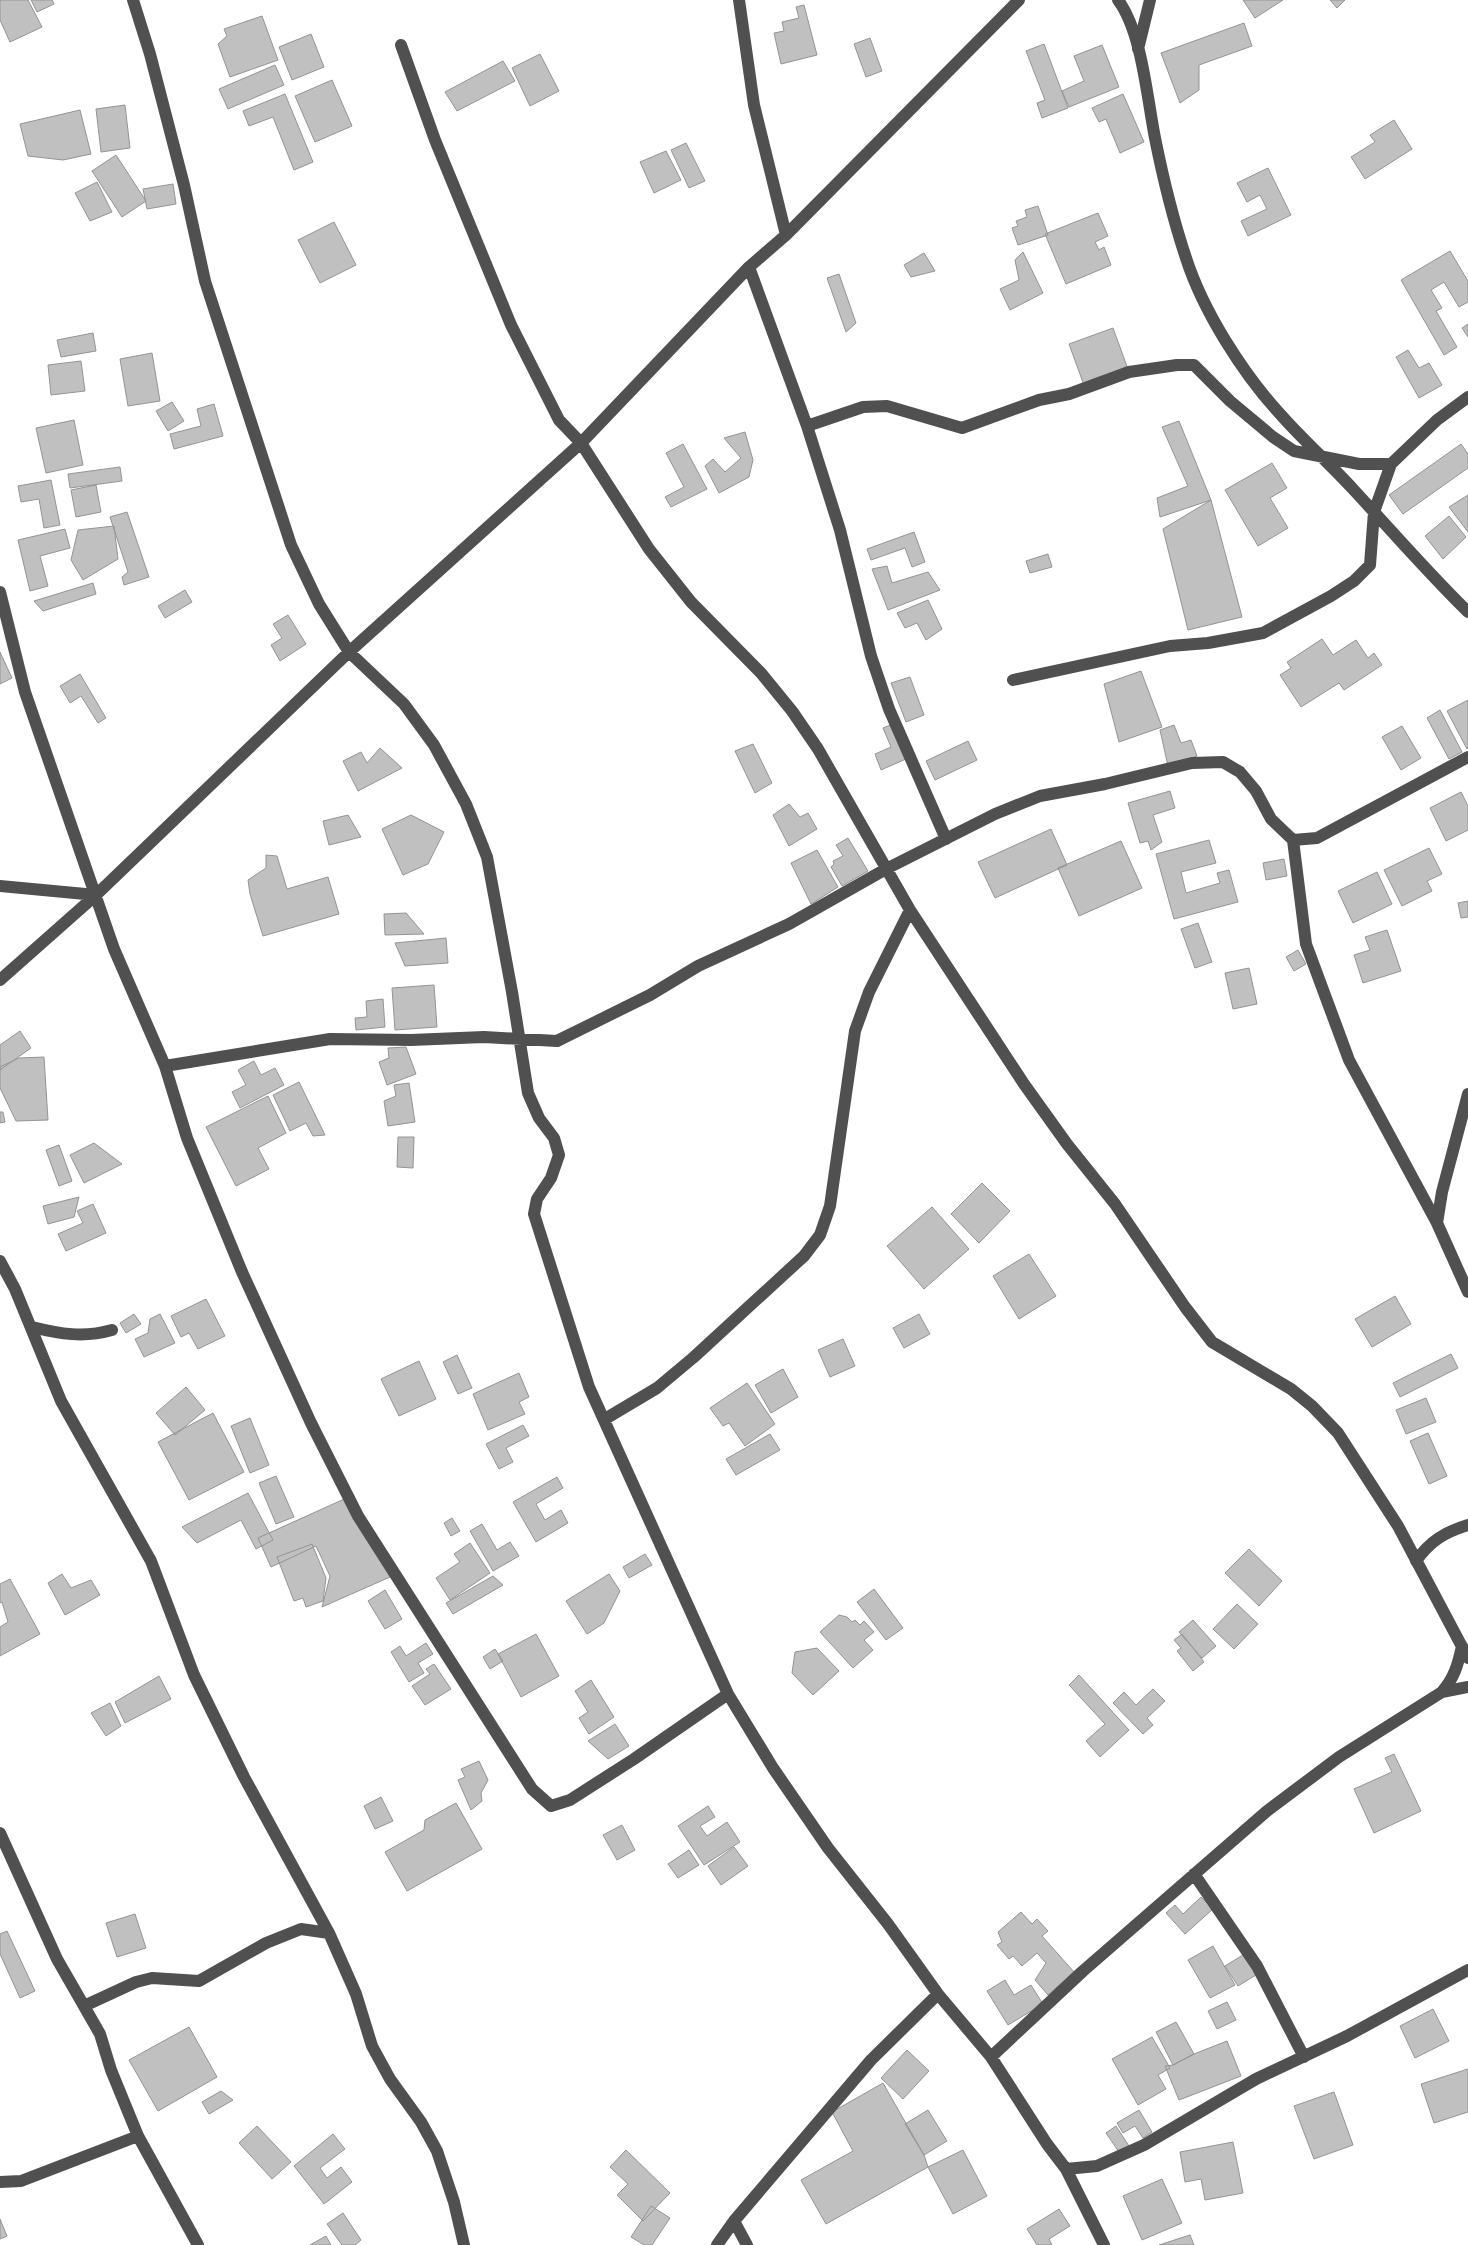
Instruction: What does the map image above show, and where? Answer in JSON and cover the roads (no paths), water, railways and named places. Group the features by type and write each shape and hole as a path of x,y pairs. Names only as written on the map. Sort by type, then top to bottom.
{"street":[{"path":"133,0 150,54 179,166 205,281 291,545 320,604 349,652 404,704 434,745 466,804 487,857 528,1093 539,1118 554,1138 559,1155 551,1178 537,1199 534,1214 589,1387 728,1694 773,1768 828,1848 888,1924 938,1994 991,2057 1047,2144 1066,2169 1104,2245"},
{"path":"739,0 754,105 786,235"},
{"path":"0,980 96,895 349,652 581,443 749,267 786,235 1019,0"},
{"path":"1118,0 1129,20 1138,49 1155,140 1173,213 1186,258 1203,301 1241,363 1280,415 1322,456 1443,588 1468,612"},
{"path":"1138,49 1150,0"},
{"path":"401,45 435,140 511,326 559,420 581,443 649,549 691,602 760,673 792,710 818,748 910,910 1024,1084 1067,1144 1115,1204 1185,1307 1212,1342 1291,1388 1332,1426 1398,1526 1468,1658"},
{"path":"749,267 807,426 840,530 874,665 889,709 946,839"},
{"path":"807,426 863,407 887,406 962,428 1039,400 1069,394 1129,372 1177,364 1194,366 1230,401 1272,437 1294,451 1359,464 1391,464"},
{"path":"1013,680 1170,646 1208,643 1263,633 1331,596 1354,581 1370,565 1374,512 1391,464 1437,420 1468,397"},
{"path":"0,592 25,692 114,949 165,1066 187,1138 238,1263 320,1442 358,1516 532,1789 551,1806 570,1800 634,1759 728,1694"},
{"path":"1293,840 1317,838 1468,756"},
{"path":"165,1066 330,1039 411,1040 484,1037 557,1041 592,1026 650,995 698,966 790,924 886,869 995,814 1040,796 1106,784 1192,763 1223,762 1240,772 1256,791 1271,819 1293,840 1306,944 1349,1060 1437,1223 1468,1292"},
{"path":"0,886 96,895"},
{"path":"605,1419 657,1388 694,1357 804,1256 820,1235 830,1206 855,1031 869,992 910,910"},
{"path":"1437,1223 1442,1192 1468,1094"},
{"path":"0,1261 32,1326 44,1362 62,1401 151,1561 194,1676 244,1777 329,1933 356,1994 372,2046 390,2079 421,2122 437,2151 454,2202 464,2245"},
{"path":"32,1326 72,1335 87,1335 112,1330"},
{"path":"1416,1561 1433,1541 1450,1531 1468,1525"},
{"path":"991,2057 1083,1971 1266,1811 1339,1758 1442,1692 1458,1668 1462,1646"},
{"path":"1442,1692 1468,1687"},
{"path":"0,1832 57,1959 100,2034 111,2070 138,2136 198,2245"},
{"path":"1194,1874 1257,1966 1304,2057"},
{"path":"84,2006 136,1982 152,1978 199,1981 266,1943 301,1929 329,1933"},
{"path":"1066,2169 1096,2166 1144,2145 1256,2079 1347,2036 1468,1970"},
{"path":"717,2245 734,2221 871,2060 938,1994"},
{"path":"0,2182 21,2181 138,2136"},
{"path":"734,2221 747,2245"}]}
